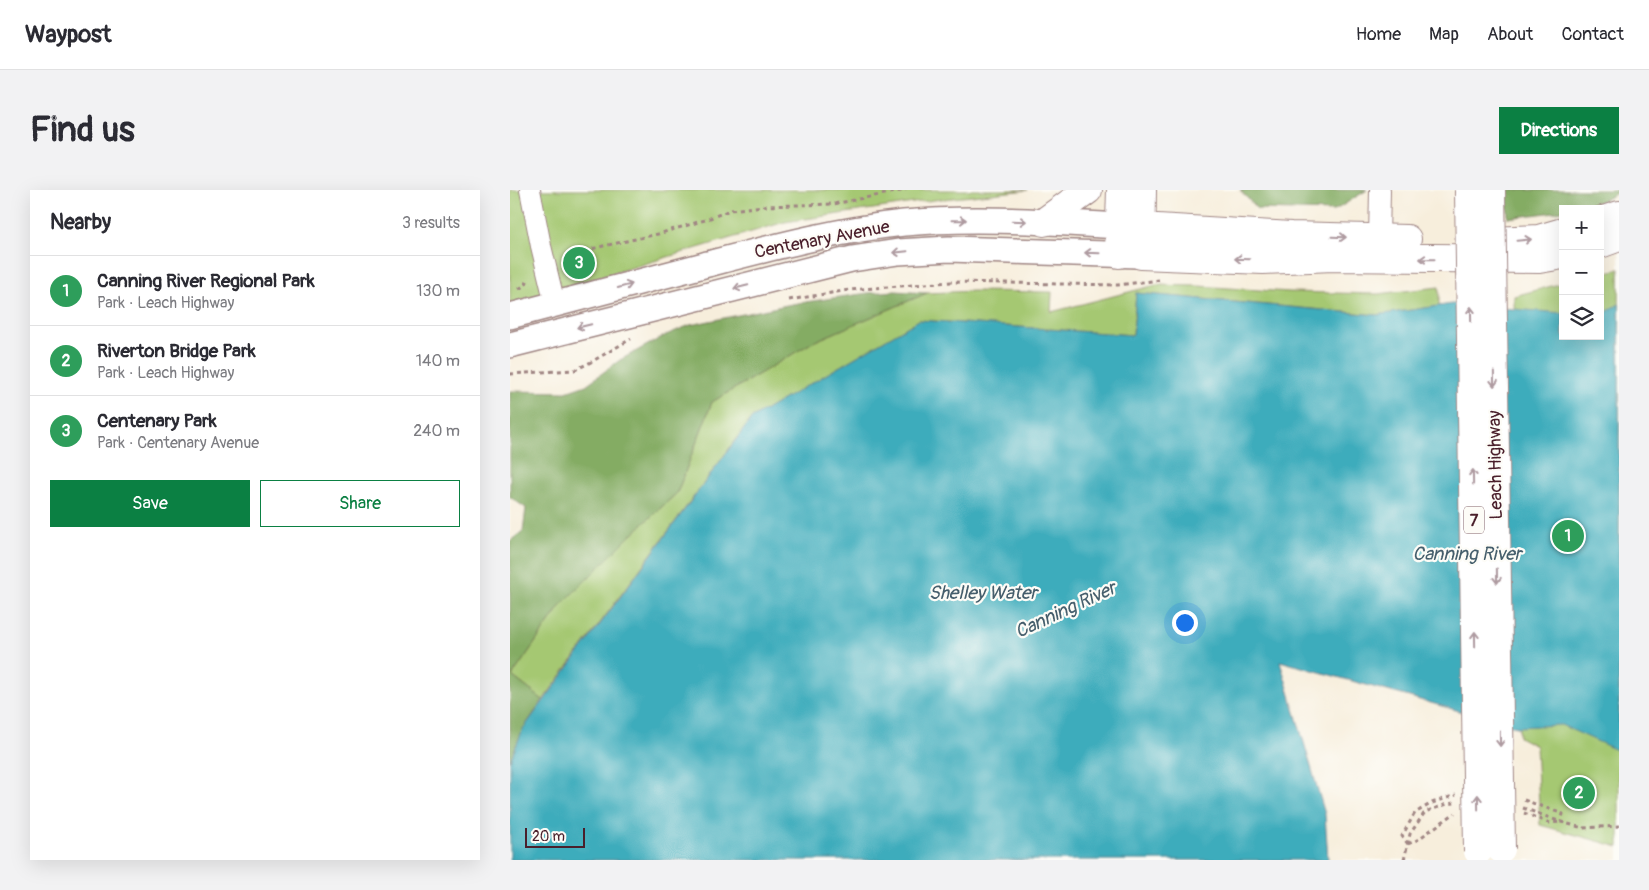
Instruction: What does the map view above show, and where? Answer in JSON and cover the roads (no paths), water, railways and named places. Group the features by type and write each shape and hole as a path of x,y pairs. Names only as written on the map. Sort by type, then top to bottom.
{"highway":[{"path":"1044,222 1088,190"},
{"path":"1121,190 1131,226"},
{"path":"1142,190 1131,226 1130,254 1263,260 1333,257 1539,259 1559,256"},
{"name":"Leach Highway","path":"1469,190 1490,855"},
{"name":"Leach Highway","path":"1490,855 1491,190"},
{"path":"1604,220 1619,215"},
{"path":"1131,226 1291,236 1509,242 1539,239 1559,233"},
{"path":"1604,243 1619,237"}],"main road":[{"name":"Centenary Avenue","path":"510,316 792,242 903,224 952,220 1131,226"},
{"name":"Centenary Avenue","path":"510,345 852,259 898,252 949,249 1130,254"}],"lane":[{"path":"530,190 554,304"},
{"path":"1379,239 1380,190"}],"water":[{"name":"Shelley Water","path":"1136,293 1377,315 1452,304 1559,313 1559,340 1604,340 1604,313 1619,304 1619,751 1561,725 1517,727 1280,661 1325,814 1328,860 510,860 510,761 523,729 752,418 919,320 1133,335"}],"place":[{"name":"Centenary Park","path":"579,263"},
{"name":"Canning River Regional Park","path":"1568,536"},
{"name":"Riverton Bridge Park","path":"1579,793"}],"water label":[{"name":"Canning River","path":"1467,553"},
{"name":"Canning River","path":"1065,609"}]}
